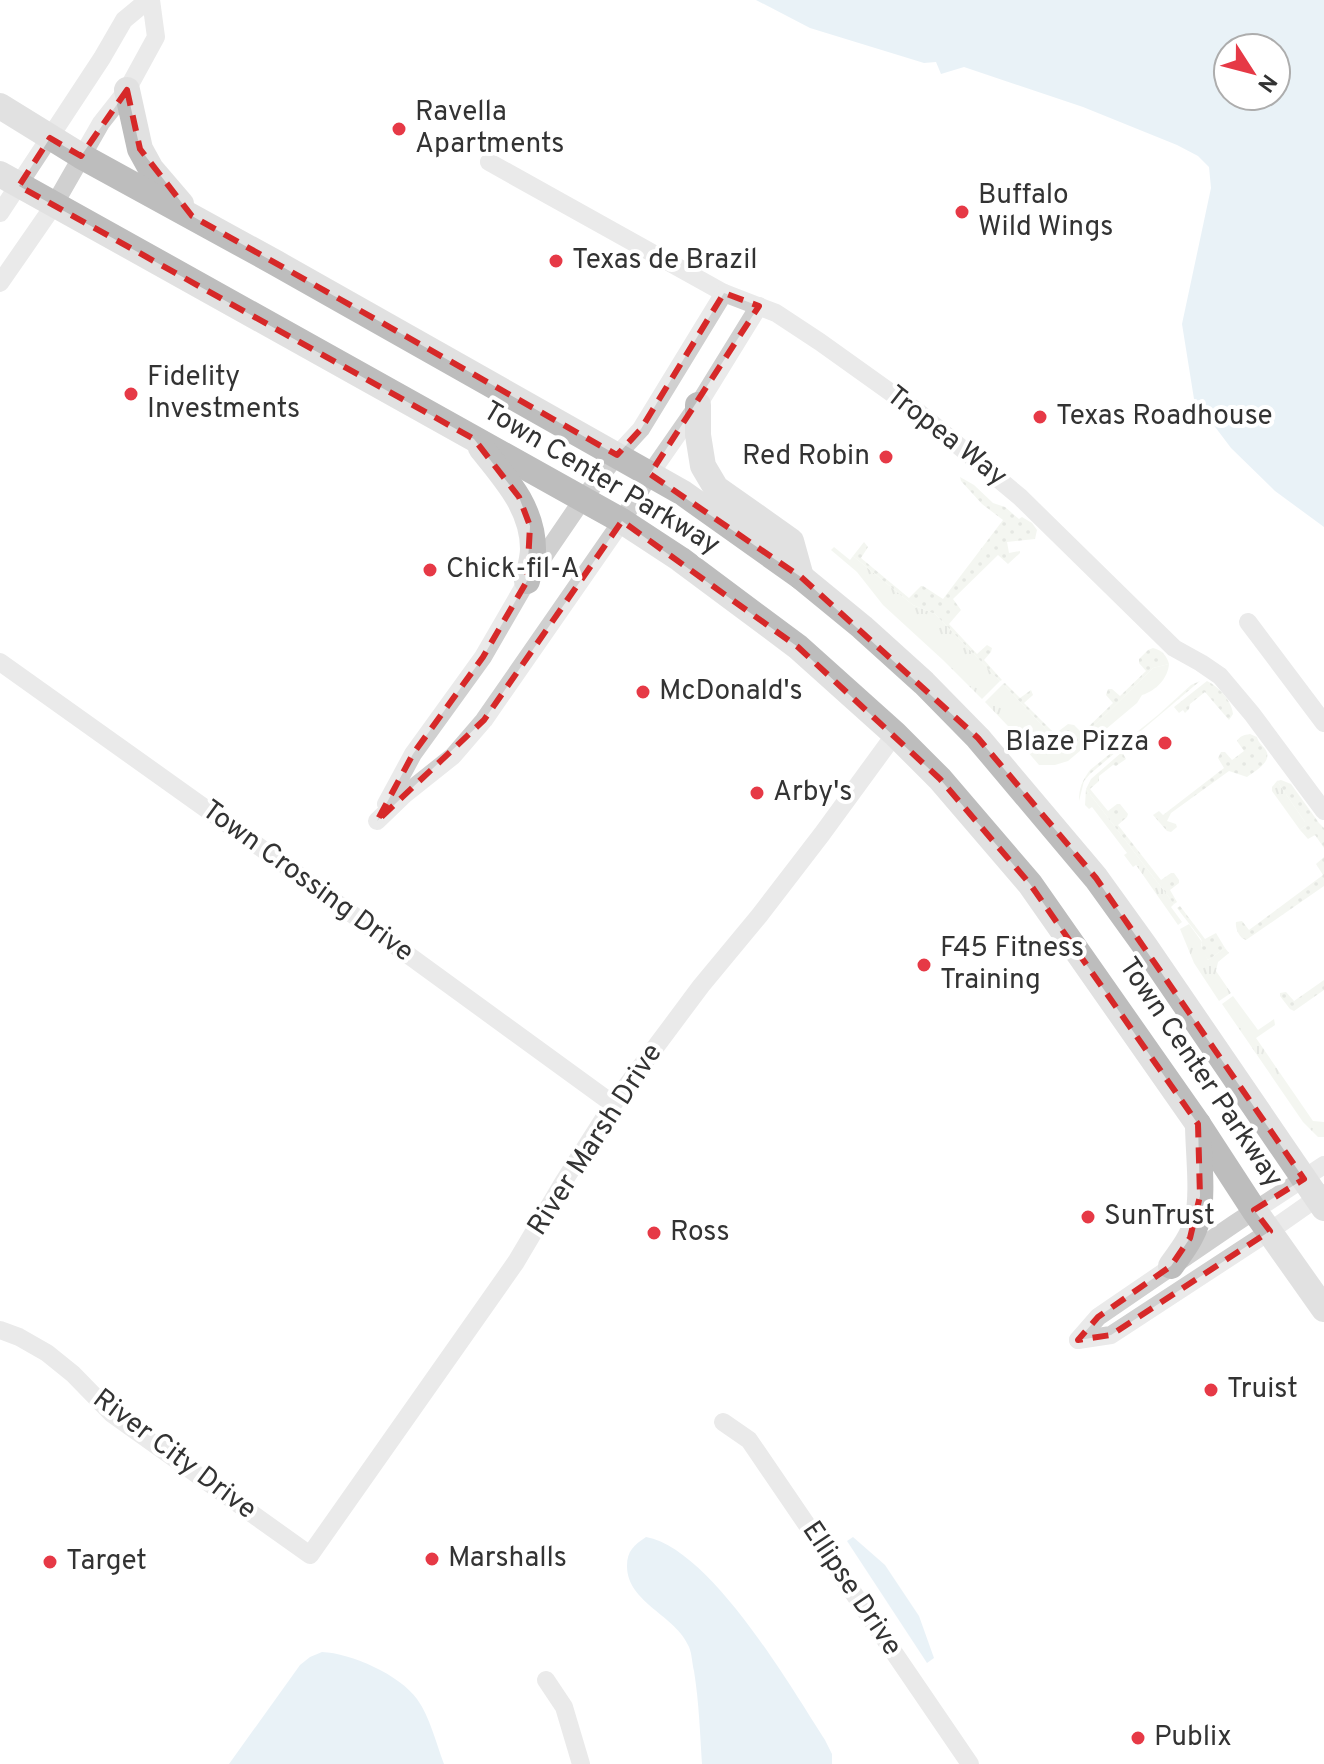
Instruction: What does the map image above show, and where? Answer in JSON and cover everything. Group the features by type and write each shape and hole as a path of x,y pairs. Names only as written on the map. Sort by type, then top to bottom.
{"main road":[{"path":"127,90 140,149 151,169 192,216"},
{"name":"Town Center Parkway","path":"0,106 81,156 683,493 801,577 862,627 924,683 978,738 1096,878 1318,1189"},
{"name":"Town Center Parkway","path":"10,180 622,521 680,559 798,647 940,779 1030,884 1324,1309"},
{"path":"698,405 698,435 703,466 716,488 791,541 801,577"},
{"path":"474,439 519,497 530,526 533,550 527,581"},
{"path":"1171,1266 1190,1238 1197,1220 1200,1196 1198,1124"}],"street":[{"path":"0,213 10,180 50,138 124,20 150,0 156,37 127,90 101,123 54,205 0,283"},
{"name":"Tropea Way","path":"489,162 724,293 776,313 918,412 1020,497 1174,648 1220,676 1324,811"},
{"path":"724,293 641,429 583,499 527,581 483,657 413,754 377,821 453,756 484,720 622,521 759,306"},
{"path":"1248,622 1324,723"},
{"name":"Town Crossing Drive","path":"0,662 613,1104"},
{"name":"River Marsh Drive","path":"310,1555 516,1262 613,1104 701,986 822,834 895,734"},
{"path":"1318,1189 1262,1221 1111,1335 1078,1340 1098,1317 1171,1266 1318,1189"},
{"name":"River City Drive","path":"0,1330 47,1353 73,1374 112,1414 310,1555"},
{"name":"Ellipse Drive","path":"723,1422 749,1440 970,1764"},
{"path":"546,1680 564,1707 581,1764"}],"highlighted area":[{"path":"127,90 140,149 192,216 617,455 641,429 724,293 759,306 650,474 801,577 978,738 1096,878 1304,1179 1254,1210 1270,1231 1111,1335 1078,1340 1098,1317 1171,1266 1190,1238 1200,1196 1198,1124 1030,884 940,779 798,647 622,521 484,720 377,821 413,754 483,657 527,581 530,526 519,497 474,439 19,186 50,138 81,156"}],"green space":[{"path":"960,477 993,503 1032,523 1037,530 1035,539 1007,542 1009,553 1020,553 1008,564 998,555 953,599 961,610 949,624 977,654 987,645 992,648 984,660 1000,681 935,614 913,605 853,556 864,542 868,547 861,558 909,598 923,586 943,599 1003,520 982,504"},
{"path":"834,547 850,560 853,556 913,605 935,614 1000,681 982,699 883,605 857,572 831,550"},
{"path":"1153,648 1164,654 1169,664 1153,668 1074,744 1060,743 1055,739 1003,684 1020,698 1031,690 1033,695 1024,703 1055,734 1068,724 1074,725 1082,733 1113,703 1106,695 1108,689 1120,696 1146,671 1139,659"},
{"path":"1169,664 1164,679 1156,687 1142,695 1137,703 1068,761 1055,765 1039,765 1027,751 1029,748 985,702 1003,684 1055,739 1071,745 1077,743 1153,668"},
{"path":"1200,681 1084,781 1090,770 1191,685"},
{"path":"1207,681 1230,704 1233,714 1229,720 1205,692 1190,704 1185,713 1183,710 1179,713 1174,707"},
{"path":"1250,734 1257,737 1265,749 1265,762 1247,777 1229,771 1171,813 1167,821 1177,827 1171,832 1167,831 1153,815 1159,811 1163,815 1224,768 1218,758 1221,752 1232,760 1244,751 1237,741"},
{"path":"1122,752 1126,759 1099,776 1099,781 1090,789 1108,811 1120,804 1128,814 1118,825 1161,880 1174,873 1179,883 1170,890 1177,902 1174,904 1086,789 1091,779"},
{"path":"1277,781 1305,822 1300,830 1272,791"},
{"path":"1277,781 1291,784 1324,828 1324,848 1315,835 1308,839 1300,830 1305,822"},
{"path":"1086,789 1174,904 1171,907 1182,922 1178,925 1136,865 1133,867 1124,855 1127,853 1092,807 1089,809 1085,805"},
{"path":"1324,857 1324,886 1246,940 1241,937 1236,922 1242,921 1249,930 1323,875 1316,864"},
{"path":"1180,906 1205,939 1216,933 1225,948 1208,960 1201,949 1201,939 1177,908"},
{"path":"1189,924 1202,942 1208,960 1225,948 1229,953 1218,962 1216,971 1231,993 1219,1001 1194,963 1180,929"},
{"path":"1324,980 1324,990 1294,1011 1280,996 1280,993 1286,992 1294,1001"},
{"path":"1233,996 1258,1030 1274,1019 1275,1025 1256,1038 1313,1121 1324,1122 1324,1137 1318,1137 1303,1122 1222,1004"}],"water":[{"path":"756,0 1324,0 1324,527 1275,491 1231,448 1194,399 1182,324 1211,188 1209,167 1198,156 1177,145 1083,107 964,67 941,74 936,62 924,63 810,28"},
{"path":"646,1537 671,1547 722,1592 770,1655 825,1740 832,1754 832,1764 702,1764 697,1694 689,1647 674,1626 635,1590 629,1579 627,1561 630,1552"},
{"path":"853,1537 885,1565 919,1616 934,1658 927,1663 847,1541"},
{"path":"322,1652 347,1656 374,1667 409,1690 426,1714 444,1764 229,1764 300,1665"}],"place":[{"name":"Ravella Apartments","path":"399,129"},
{"name":"Buffalo Wild Wings","path":"962,212"},
{"name":"Texas de Brazil","path":"556,261"},
{"name":"Fidelity Investments","path":"131,394"},
{"name":"Texas Roadhouse","path":"1040,417"},
{"name":"Red Robin","path":"886,457"},
{"name":"Chick-fil-A","path":"430,570"},
{"name":"McDonald's","path":"643,692"},
{"name":"Blaze Pizza","path":"1165,743"},
{"name":"Arby's","path":"757,793"},
{"name":"F45 Fitness Training","path":"924,965"},
{"name":"SunTrust","path":"1088,1217"},
{"name":"Ross","path":"654,1233"},
{"name":"Truist","path":"1211,1390"},
{"name":"Marshalls","path":"432,1559"},
{"name":"Target","path":"50,1562"},
{"name":"Publix","path":"1138,1738"}]}
